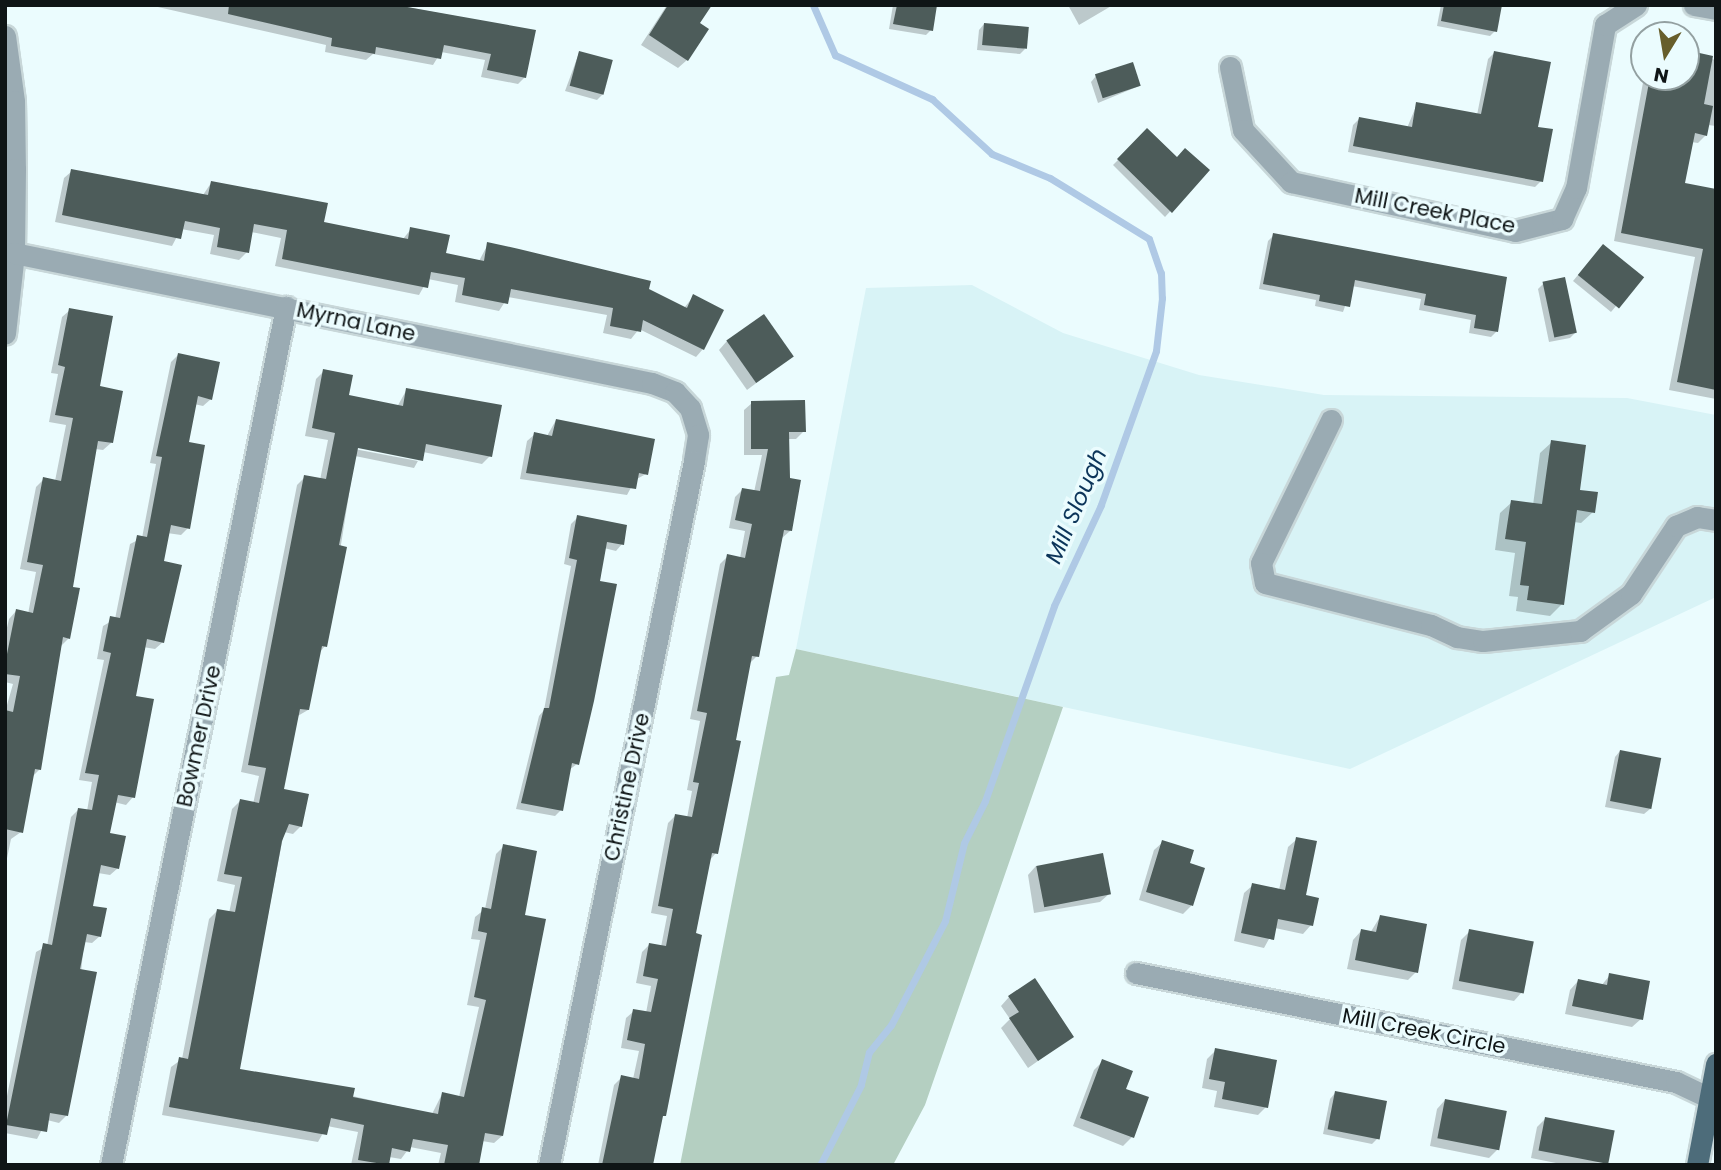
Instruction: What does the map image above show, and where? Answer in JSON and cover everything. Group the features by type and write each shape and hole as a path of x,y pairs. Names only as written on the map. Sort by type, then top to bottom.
{"main road":[{"path":"1697,1165 1712,1100 1716,1064"}],"street":[{"name":"Mill Creek Place","path":"1230,67 1243,130 1291,182 1515,231 1562,219 1576,188 1605,25 1636,5"},
{"path":"1694,5 1716,9"},
{"path":"5,36 14,101 14,253 5,333"},
{"name":"Myrna Lane","path":"14,253 652,383 675,392 690,408"},
{"name":"Bowmer Drive","path":"111,1165 286,307"},
{"name":"Christine Drive","path":"549,1165 694,461 698,435 690,408"},
{"path":"1331,420 1261,562 1265,583 1431,625 1457,637 1483,641 1580,631 1630,594 1676,526 1697,517 1716,520"},
{"name":"Mill Creek Circle","path":"1136,973 1676,1082 1712,1100"}],"shaded area":[{"path":"972,285 1063,333 1199,375 1324,395 1627,398 1716,415 1716,597 1350,769 796,649 866,288"}],"green space":[{"path":"796,649 1063,707 925,1105 893,1165 680,1165 776,677 789,675"}],"building":[{"path":"229,5 396,5 536,30 526,78 487,70 491,54 444,45 441,59 376,47 375,54 331,46 332,38 228,14"},
{"path":"668,5 712,5 700,23 709,29 688,61 649,35"},
{"path":"897,5 937,5 933,31 893,24"},
{"path":"1444,5 1502,5 1497,32 1441,21"},
{"path":"984,23 1029,27 1027,49 982,45"},
{"path":"579,51 613,60 603,95 570,86"},
{"path":"1494,51 1551,62 1538,127 1553,129 1543,182 1353,146 1359,117 1412,127 1416,102 1481,114"},
{"path":"1700,53 1713,56 1704,104 1713,106 1707,136 1695,133 1685,183 1716,189 1716,390 1677,382 1703,249 1621,233 1647,91 1700,91"},
{"path":"1133,62 1141,86 1103,98 1095,74"},
{"path":"1147,128 1177,157 1185,148 1210,170 1172,213 1117,159"},
{"path":"71,169 208,195 211,181 328,203 324,222 408,239 410,227 450,235 446,253 484,261 487,242 519,249 651,281 649,289 687,308 693,294 724,310 704,350 643,320 641,332 610,326 613,308 511,289 508,304 462,295 465,278 431,272 428,288 282,259 287,230 254,224 249,253 217,247 220,228 185,221 181,239 62,215"},
{"path":"1273,233 1507,277 1498,332 1474,328 1476,315 1424,305 1426,294 1355,280 1350,307 1319,301 1320,295 1263,284"},
{"path":"1603,244 1644,277 1619,308 1578,275"},
{"path":"1565,277 1577,333 1554,338 1543,282"},
{"path":"69,308 113,316 100,386 123,391 113,443 98,441 73,587 80,588 70,639 63,637 41,770 35,769 23,833 5,829 5,710 13,712 20,676 5,674 5,664 16,609 33,613 43,565 27,562 43,477 61,481 73,418 55,415 65,367 58,365"},
{"path":"764,314 794,357 756,383 726,340"},
{"path":"178,353 220,362 212,400 198,396 189,442 205,445 190,529 171,525 164,561 182,565 164,643 147,639 136,696 154,699 135,798 118,795 110,833 126,836 119,869 101,865 93,906 107,908 101,937 87,934 80,969 97,972 68,1116 50,1113 47,1132 6,1125 43,943 52,945 78,808 92,810 99,775 85,773 111,653 103,651 110,616 120,618 137,535 147,537 162,457 156,456"},
{"path":"323,369 353,375 349,395 403,406 406,388 502,405 492,457 426,444 423,461 358,448 339,545 347,547 327,647 322,646 309,710 300,709 284,789 309,794 302,827 289,824 282,841 240,1069 355,1088 353,1097 438,1114 442,1092 464,1097 486,1000 474,997 487,933 478,931 482,907 491,909 503,844 537,851 525,915 546,919 503,1136 485,1133 479,1165 444,1165 448,1145 413,1139 410,1152 392,1148 389,1165 358,1160 364,1125 331,1118 327,1135 169,1107 179,1057 188,1059 217,909 235,912 242,877 224,874 240,799 259,803 266,768 248,765 304,475 326,479 335,433 312,428"},
{"path":"805,400 806,432 789,432 790,478 801,480 792,531 784,530 759,657 752,656 736,740 741,741 718,854 712,853 696,933 702,935 666,1116 663,1116 653,1165 602,1165 621,1075 639,1079 645,1044 627,1040 633,1009 651,1012 658,979 643,976 649,943 666,946 673,909 658,906 675,814 692,817 699,783 693,782 707,713 697,711 727,554 745,558 752,524 735,520 742,488 760,491 768,449 751,449 751,401"},
{"path":"556,419 655,439 648,475 639,473 636,489 526,473 534,432 552,436"},
{"path":"1551,440 1586,445 1580,490 1598,492 1595,513 1577,510 1564,605 1527,600 1529,586 1520,585 1526,542 1505,539 1511,500 1542,504"},
{"path":"577,515 627,525 624,545 607,542 600,581 617,584 579,765 572,763 563,811 521,803 544,708 549,708 577,560 569,558"},
{"path":"1620,750 1661,758 1651,809 1610,801"},
{"path":"1296,837 1317,841 1306,895 1319,898 1313,926 1278,919 1274,940 1241,933 1252,883 1285,890"},
{"path":"1162,840 1194,850 1190,863 1205,868 1193,906 1146,892"},
{"path":"1103,853 1111,894 1044,907 1036,866"},
{"path":"1380,915 1427,924 1418,973 1355,960 1361,929 1376,932"},
{"path":"1469,929 1534,942 1524,994 1459,981"},
{"path":"1609,973 1650,981 1643,1020 1572,1006 1578,979 1607,985"},
{"path":"1035,978 1074,1037 1038,1061 1009,1018 1019,1012 1008,996"},
{"path":"1215,1048 1277,1060 1268,1108 1222,1099 1225,1082 1209,1079"},
{"path":"1102,1059 1133,1071 1126,1089 1149,1097 1134,1138 1080,1118"},
{"path":"1335,1091 1387,1101 1380,1139 1328,1129"},
{"path":"1445,1099 1507,1111 1499,1150 1437,1138"},
{"path":"1545,1117 1615,1131 1608,1164 1539,1150"}],"waterway":[{"name":"Mill Slough","path":"813,5 835,55 932,99 992,154 1050,178 1149,239 1161,273 1162,298 1156,351 1101,505 1054,606 985,801 964,843 945,921 891,1025 869,1052 861,1085 820,1165"}]}
